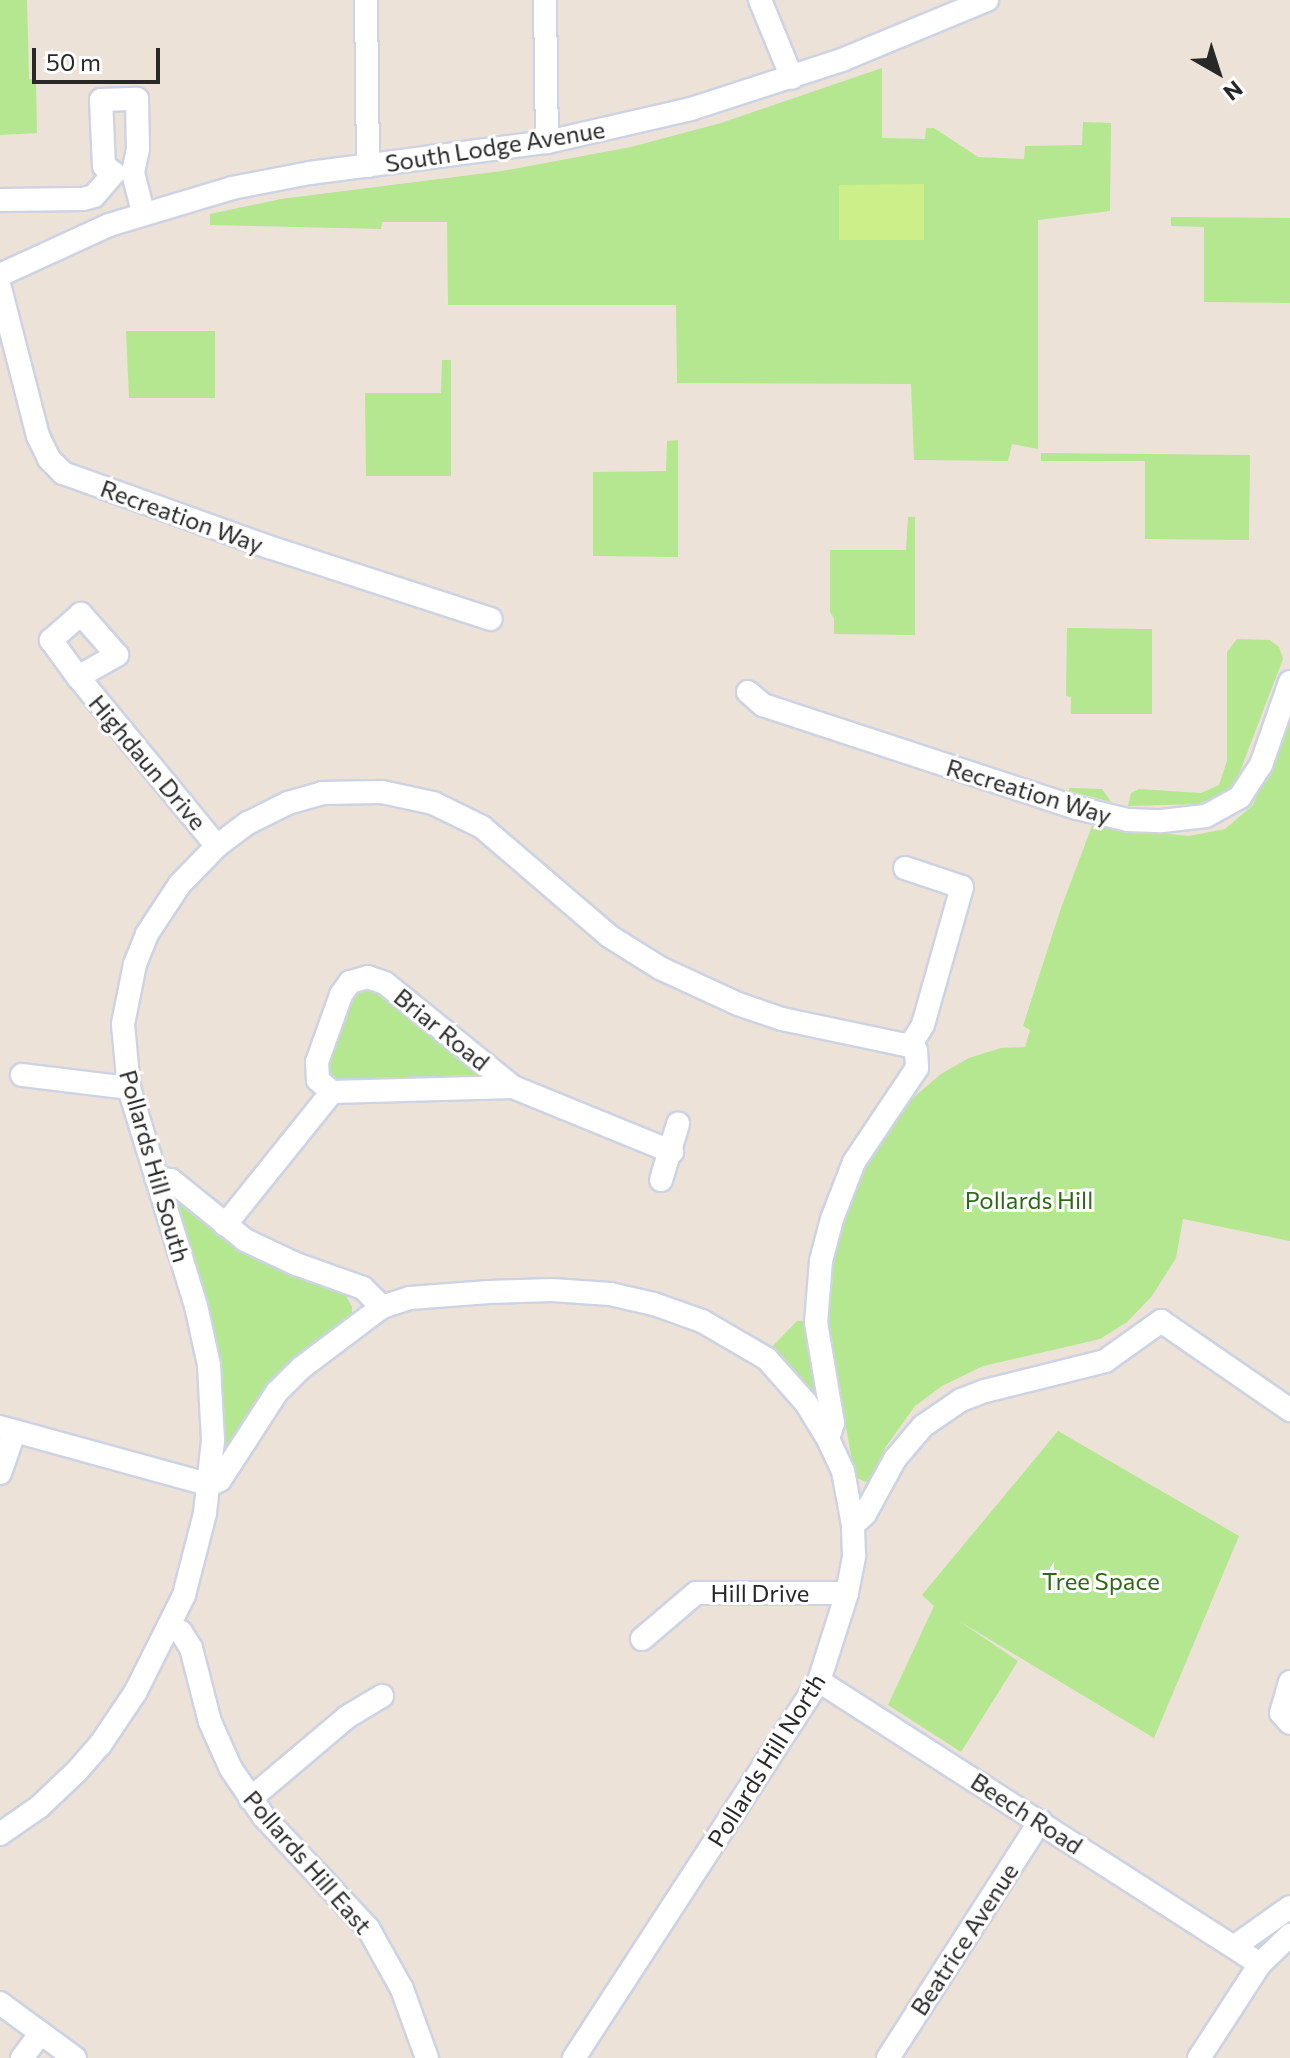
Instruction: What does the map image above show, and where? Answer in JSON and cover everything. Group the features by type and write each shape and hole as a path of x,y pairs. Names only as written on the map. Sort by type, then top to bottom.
{"street":[{"path":"366,0 368,166"},
{"path":"545,0 547,142"},
{"path":"760,0 792,78"},
{"name":"South Lodge Avenue","path":"0,275 65,243 143,212 253,184 547,142 655,119 792,78 903,37 987,0"},
{"path":"0,200 89,198 124,173 143,212"},
{"name":"Recreation Way","path":"0,288 38,436 49,459 63,473 269,547 491,619"},
{"name":"Highdaun Drive","path":"78,677 217,846"},
{"name":"Recreation Way","path":"748,692 763,705 1077,808 1128,820 1162,821 1206,816 1240,797 1261,765 1290,682"},
{"name":"Pollards Hill South","path":"0,1834 53,1795 100,1745 135,1693 170,1626 194,1562 210,1485 212,1395 204,1335 129,1088 123,1024 135,964 159,912 217,846 248,823 274,809 322,793 382,792 421,799 457,812 482,827 609,936 660,968 738,1004 782,1019 910,1046"},
{"path":"828,1439 833,1423 816,1323 821,1261 854,1162 917,1068 916,1051 910,1046 923,1025 962,887 905,868"},
{"name":"Briar Road","path":"513,1087 332,1092 318,1080 318,1056 341,995 350,982 368,977 385,983 513,1087 672,1152"},
{"path":"22,1075 129,1088"},
{"path":"225,1225 332,1092"},
{"path":"661,1180 678,1124"},
{"path":"156,1178 171,1180 225,1225 268,1252 363,1288 382,1307"},
{"path":"0,1473 7,1430 210,1485 220,1480 277,1392 301,1368 382,1307 429,1296 552,1290 610,1294 654,1304 702,1321 757,1351 796,1391 828,1439"},
{"path":"853,1525 865,1514 902,1448 936,1417 985,1391 1105,1361 1161,1321 1290,1410"},
{"name":"Pollards Hill North","path":"574,2058 819,1681 847,1593 854,1556 853,1525 843,1471 828,1439"},
{"name":"Hill Drive","path":"642,1639 696,1593 847,1593"},
{"name":"Pollards Hill East","path":"170,1626 181,1632 191,1648 216,1738 250,1799 368,1928 402,1989 427,2058"},
{"name":"Beech Road","path":"819,1681 1260,1964"},
{"path":"1290,1682 1281,1713 1290,1723"},
{"path":"250,1799 347,1717 382,1696"},
{"name":"Beatrice Avenue","path":"888,2058 1040,1821"},
{"path":"1235,1946 1290,1907"},
{"path":"1199,2058 1260,1964 1290,1935"},
{"path":"0,2003 75,2058"},
{"path":"22,2058 41,2033"}],"green space":[{"path":"0,0 27,0 29,79 36,80 37,133 0,135"},
{"path":"882,68 882,138 925,139 926,128 934,128 978,157 1024,159 1025,146 1082,145 1083,122 1111,123 1110,211 1038,220 1038,449 1012,444 1008,461 914,460 911,384 677,383 676,305 448,305 447,222 382,222 381,229 210,225 210,214 281,199 502,171 631,147 721,123"},
{"path":"924,184 924,240 839,240 839,185"},
{"path":"1171,217 1290,218 1290,303 1204,302 1204,227 1171,226"},
{"path":"126,331 215,331 215,398 129,398"},
{"path":"442,360 451,360 451,476 366,476 365,393 441,393"},
{"path":"678,440 678,557 593,556 593,472 666,471 667,441"},
{"path":"1041,453 1250,455 1249,540 1145,539 1145,461 1041,461"},
{"path":"908,517 915,517 915,635 834,634 834,618 830,612 830,550 906,550"},
{"path":"1067,628 1152,629 1152,714 1071,714 1071,697 1066,696"},
{"path":"1237,639 1270,640 1279,647 1283,659 1236,782 1219,796 1197,804 1128,806 1131,793 1139,789 1201,793 1219,785 1227,761 1227,652"},
{"name":"Pollards Hill","path":"1290,709 1290,1241 1183,1219 1176,1258 1152,1296 1127,1322 1100,1339 983,1366 942,1386 915,1406 885,1448 874,1478 866,1482 855,1477 826,1315 828,1262 842,1216 868,1159 900,1109 941,1074 969,1058 1001,1048 1025,1047 1030,1030 1023,1026 1060,911 1092,826 1189,836 1225,829 1253,805"},
{"path":"1069,788 1102,789 1111,802 1069,791"},
{"path":"372,986 471,1061 478,1074 476,1080 339,1085 325,1073 353,992"},
{"path":"174,1197 344,1292 352,1307 352,1317 222,1456"},
{"path":"797,1321 807,1321 822,1403 816,1404 768,1351"},
{"name":"Tree Space","path":"1058,1431 1239,1536 1154,1738 959,1621 1018,1661 961,1752 888,1705 934,1606 922,1595"}]}
